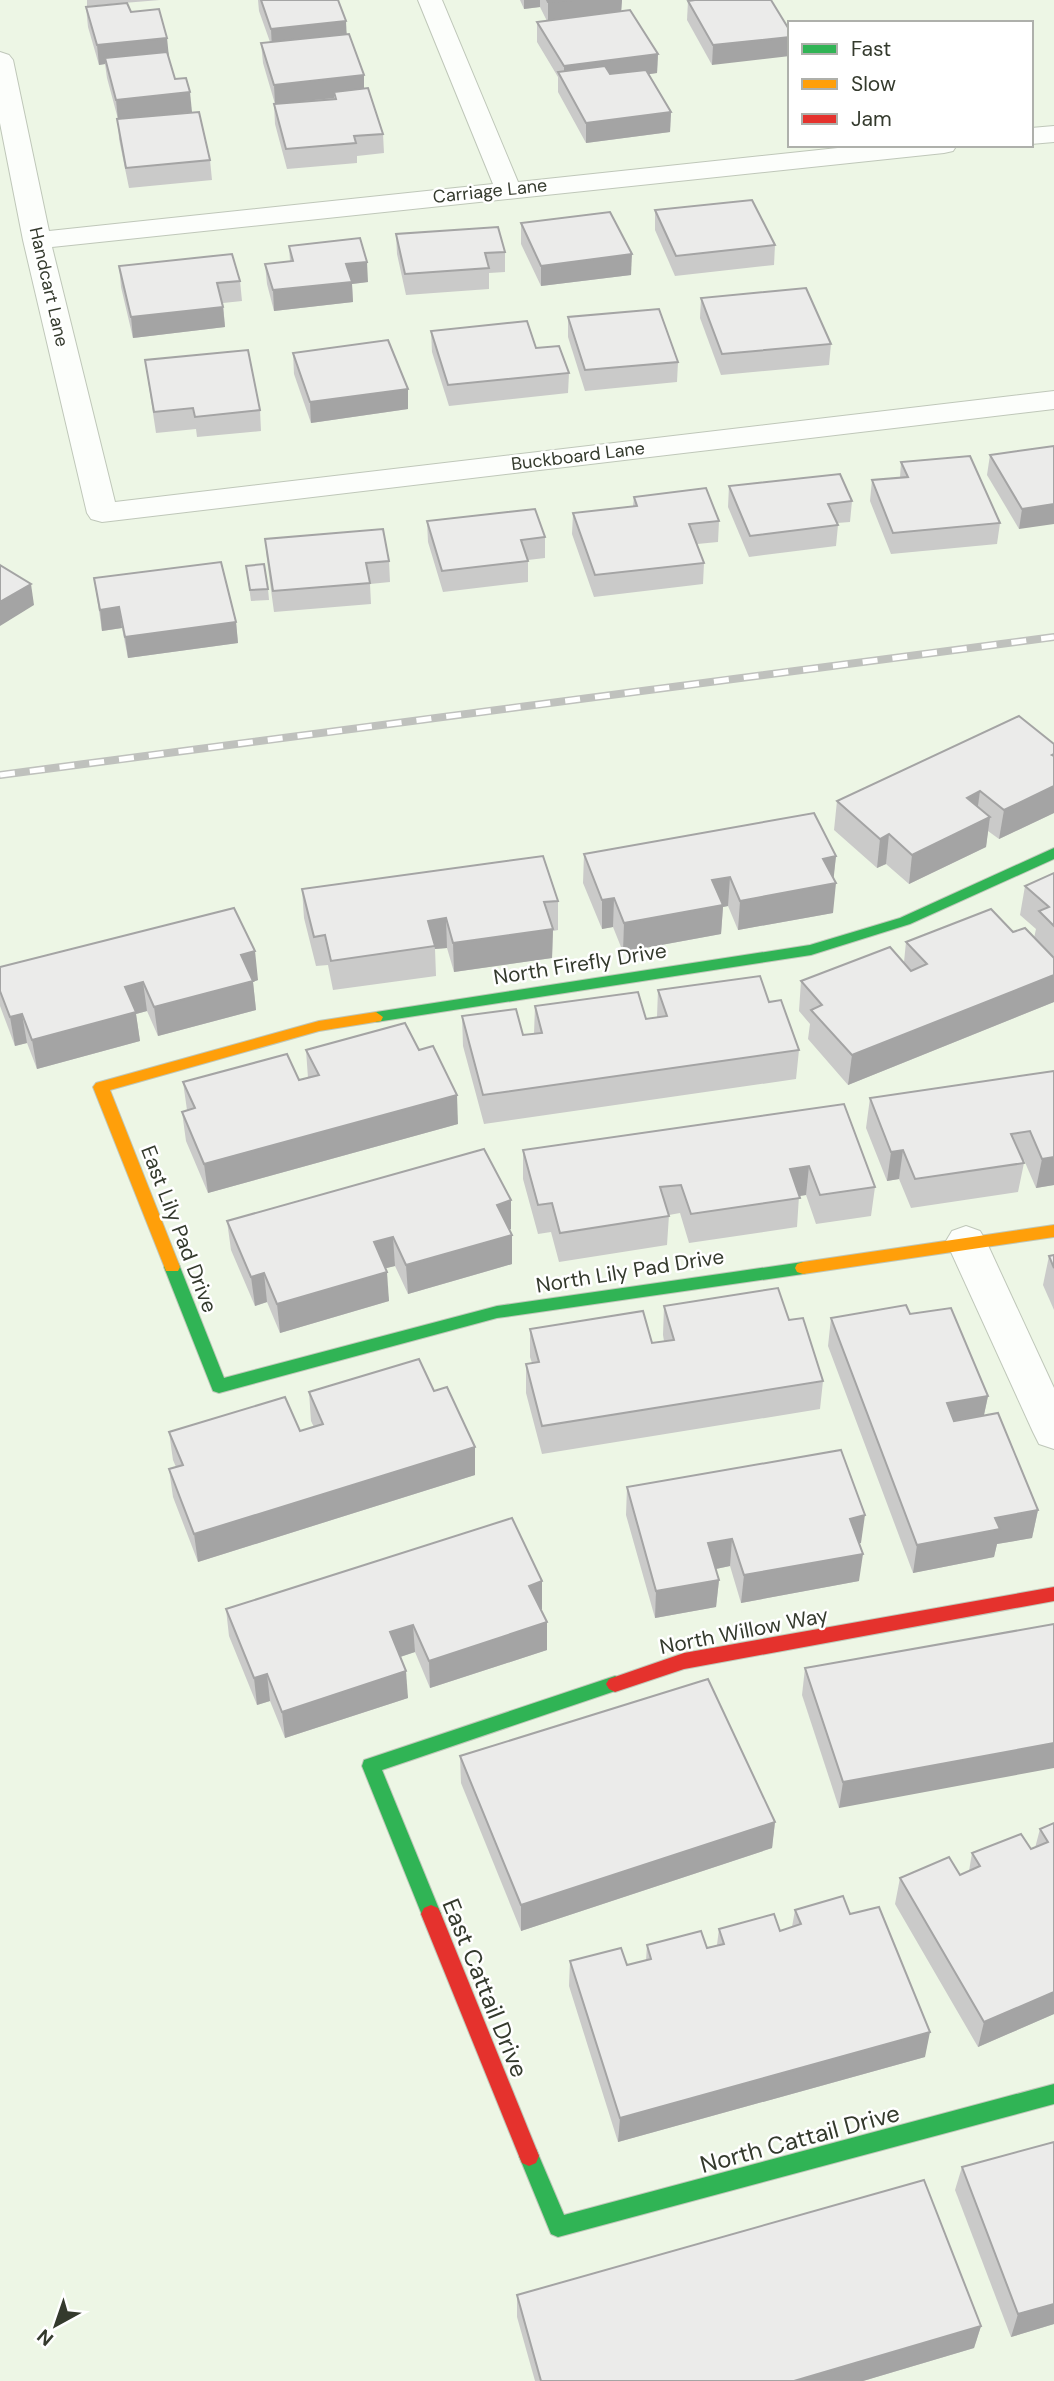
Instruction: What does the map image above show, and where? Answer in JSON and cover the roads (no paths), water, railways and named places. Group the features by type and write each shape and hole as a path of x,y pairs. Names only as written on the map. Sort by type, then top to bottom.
{"street":[{"path":"430,0 508,189"},
{"name":"Handcart Lane","path":"0,60 37,240 102,513"},
{"path":"1033,136 1054,134"},
{"name":"Carriage Lane","path":"37,240 924,147"},
{"name":"Buckboard Lane","path":"102,513 1054,400"},
{"name":"North Firefly Drive","path":"101,1087 319,1026 811,950 861,939 905,923 1054,853"},
{"name":"East Lily Pad Drive","path":"101,1087 219,1386"},
{"name":"North Lily Pad Drive","path":"219,1386 497,1312 966,1241 1054,1231"},
{"path":"966,1241 1054,1432"},
{"name":"North Willow Way","path":"371,1766 684,1661 1054,1594"},
{"name":"East Cattail Drive","path":"371,1766 558,2227"},
{"name":"North Cattail Drive","path":"558,2227 1054,2094"}],"railway":[{"path":"0,775 1054,637"}]}
